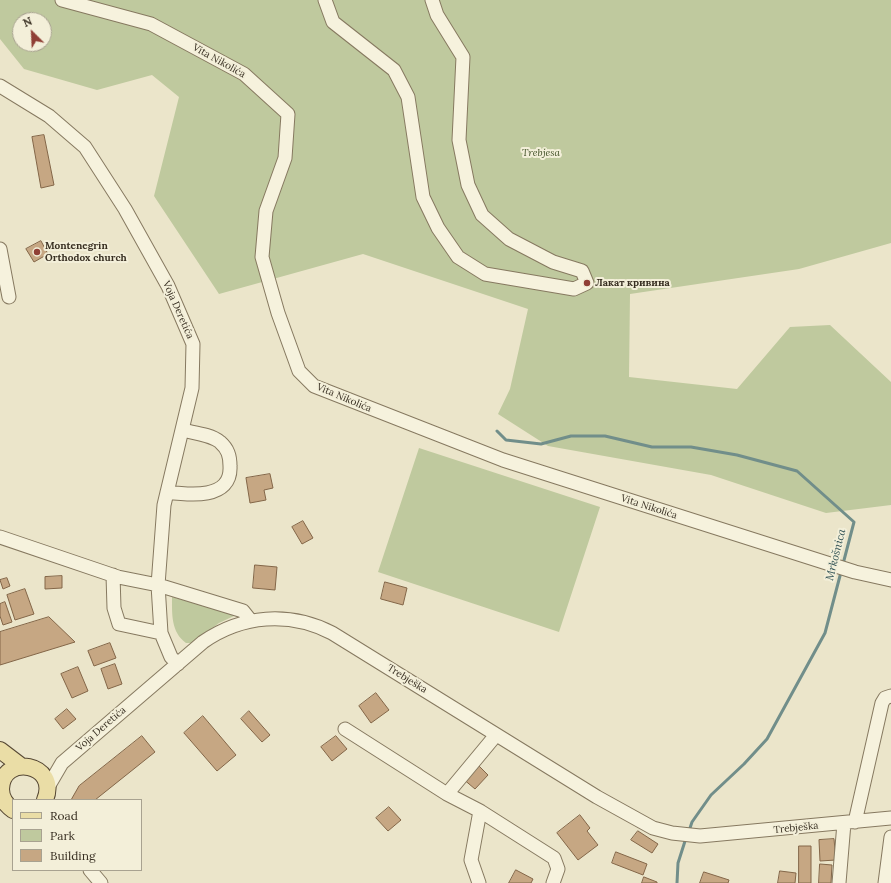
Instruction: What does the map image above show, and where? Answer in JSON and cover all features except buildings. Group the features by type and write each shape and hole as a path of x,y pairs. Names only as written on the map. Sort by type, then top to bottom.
{"main road":[{"path":"0,750 21,766"},
{"path":"12,809 6,804 1,784 8,772 21,766 26,766 37,770 46,780 47,794"},
{"path":"0,818 12,814"}],"street":[{"name":"Vita Nikolića","path":"62,0 151,24 244,74 288,114 285,158 266,211 262,257 278,312 299,371 314,386 503,460 855,572 891,580"},
{"path":"325,0 334,22 394,70 408,97 423,197 438,228 458,257 485,274 574,289 587,283 582,271 553,262 509,239 482,215 468,185 459,140 463,57 437,15 432,0"},
{"name":"Voja Deretića","path":"0,86 49,116 85,148 125,209 168,286 194,344 192,388 164,506 158,585 161,633 171,657 178,664"},
{"path":"0,249 9,297"},
{"path":"167,492 189,495 214,492 225,485 231,470 230,454 220,442 206,436 182,430"},
{"path":"0,537 113,575 158,585 243,611 251,621"},
{"path":"113,575 114,608 119,624 161,633"},
{"name":"Trebješka","path":"140,696 218,633 251,621 271,618 290,619 323,628 597,797 653,828 672,834 700,836 891,818"},
{"name":"Voja Deretića","path":"62,763 140,696"},
{"path":"839,883 849,822 882,703 885,698 891,696"},
{"path":"345,729 447,794 480,811 554,858 558,868 553,883"},
{"path":"447,794 496,735"},
{"path":"37,770 62,763"},
{"path":"47,794 62,763"},
{"path":"479,883 471,860 480,811"},
{"path":"885,883 891,837"},
{"path":"91,871 101,883"}],"green space":[{"name":"Trebjesa","path":"0,0 891,0 891,243 799,269 630,294 629,377 737,389 790,327 830,325 891,382 891,505 826,513 711,475 548,446 498,414 510,389 528,309 363,254 219,294 154,196 179,97 152,75 97,90 24,69 0,39"},
{"path":"419,448 600,507 559,632 378,572"},
{"path":"172,597 236,615 219,623 193,643 186,643 177,634 173,622"}],"waterway":[{"name":"Mrkošnica","path":"497,431 506,440 541,444 571,436 605,436 652,447 691,447 737,455 797,471 854,522 843,564"},
{"name":"Mrkošnica","path":"689,831 692,822 711,795 744,764 767,739 825,633 841,572"},
{"name":"Mrkošnica","path":"677,883 678,863 686,838"}],"place":[{"name":"Montenegrin Orthodox church","path":"37,252"},
{"name":"Лакат кривина","path":"587,283"}]}
